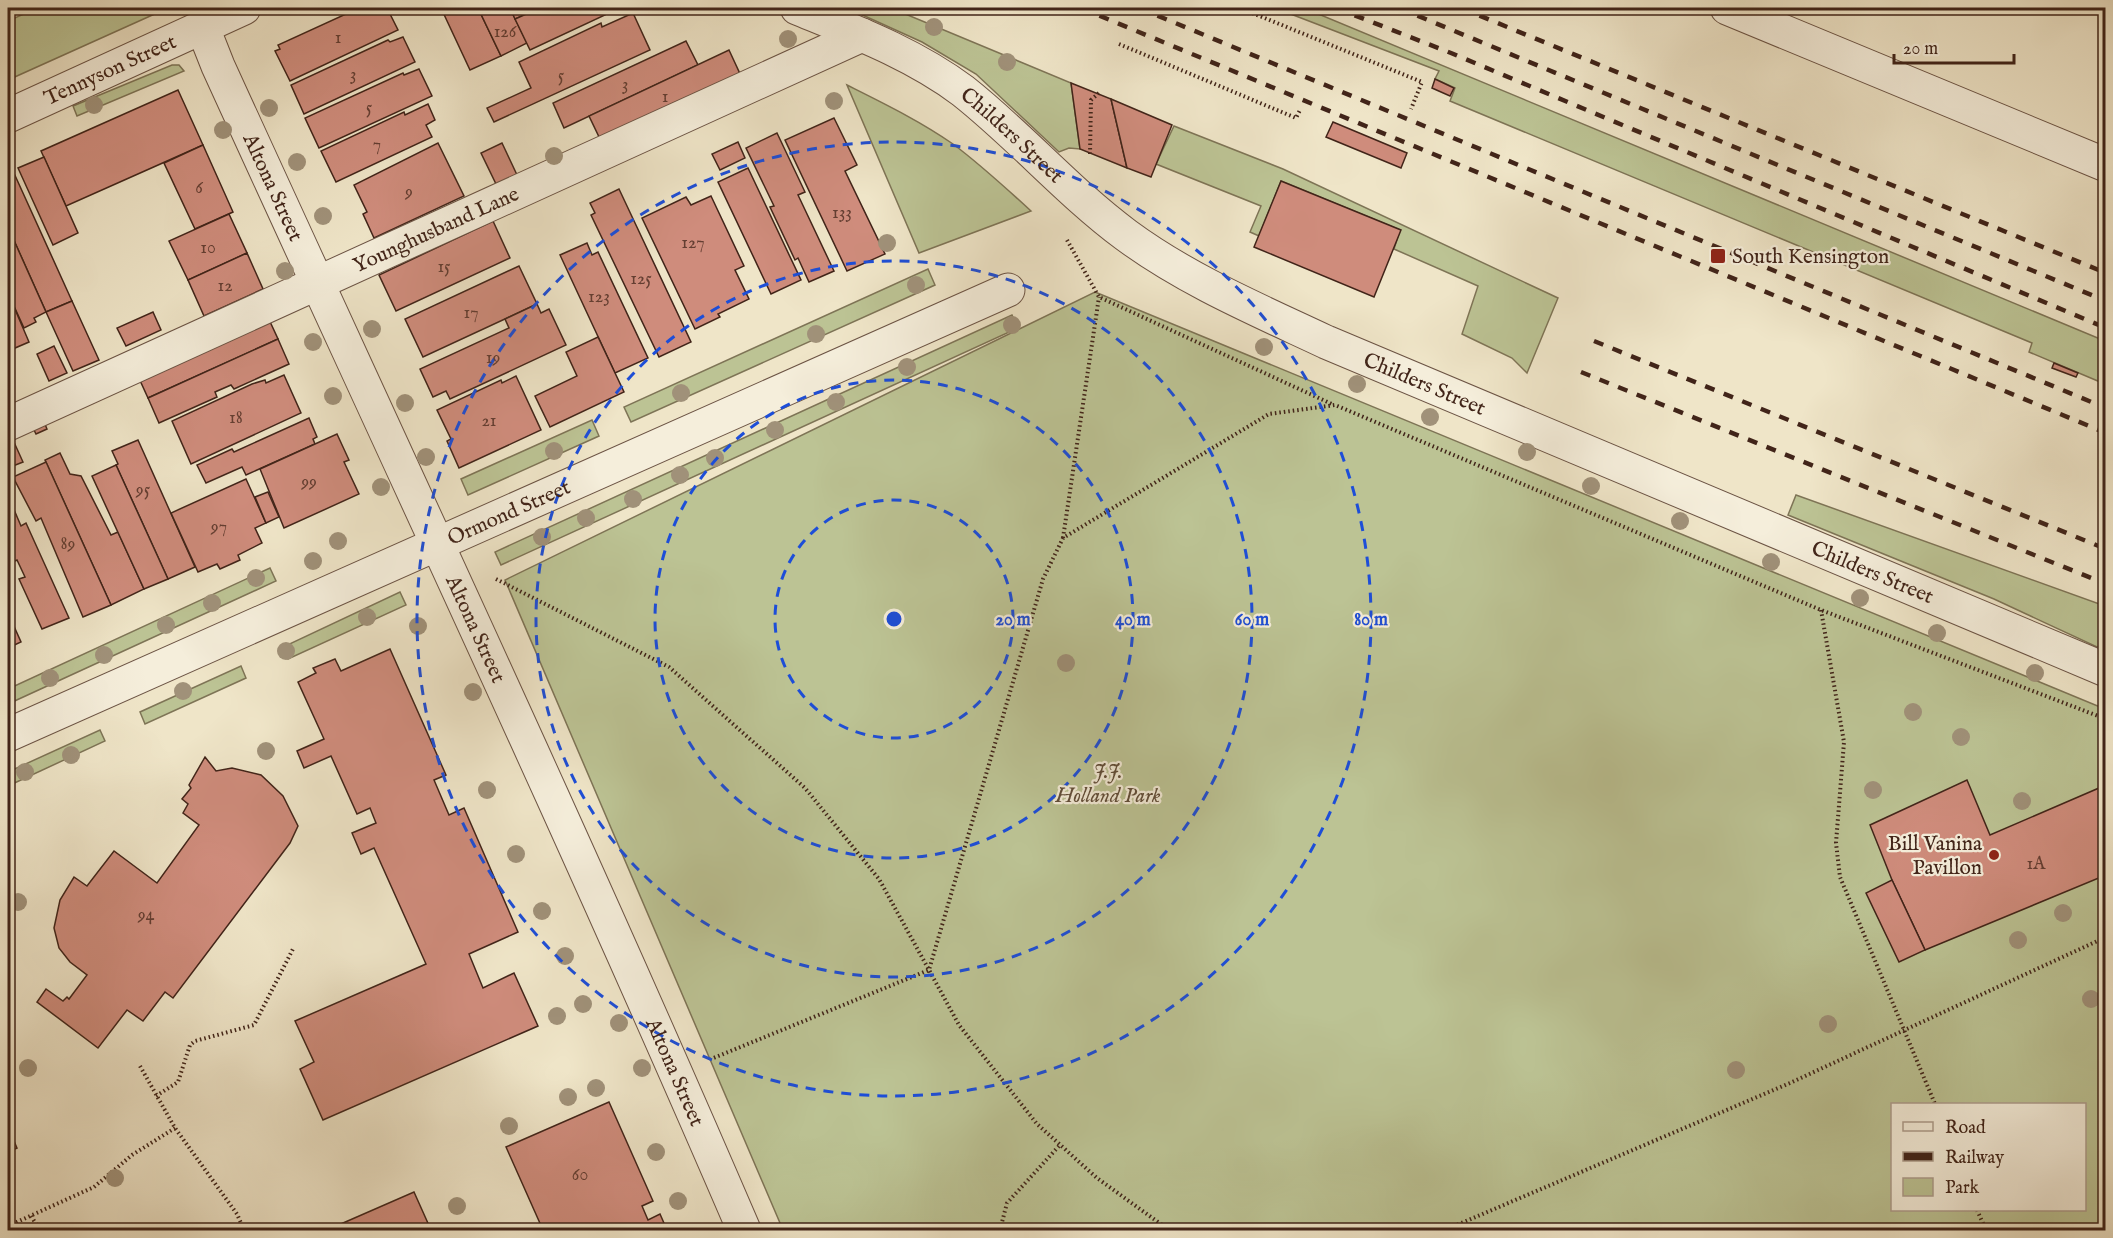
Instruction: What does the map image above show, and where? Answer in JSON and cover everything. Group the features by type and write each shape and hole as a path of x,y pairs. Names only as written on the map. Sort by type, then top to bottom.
{"street":[{"name":"Tennyson Street","path":"8,116 244,8"},
{"name":"Childers Street","path":"797,8 862,35 928,68 961,90 1022,141 1098,214 1162,261 1216,289 1326,342 2106,670"},
{"path":"1727,8 2106,165"},
{"name":"Altona Street","path":"203,28 674,1066 744,1230"},
{"name":"Younghusband Lane","path":"8,424 862,35"},
{"name":"Ormond Street","path":"8,735 1008,290"}],"path":[{"path":"1240,8 1422,82 1411,110"},
{"path":"1119,44 1296,118 1300,110"},
{"path":"1090,162 1091,100 1100,93"},
{"path":"1067,240 1099,297 1335,405 1821,610 2106,719"},
{"path":"929,970 1043,579 1063,538 1099,297"},
{"path":"1063,538 1269,414 1335,405"},
{"path":"496,579 669,667 797,780 879,879 959,1025 1037,1124 1097,1178 1169,1230"},
{"path":"1821,610 1844,742 1836,843 1840,877 1935,1103"},
{"path":"1445,1230 1906,1031 2106,937"},
{"path":"156,1096 178,1082 190,1045 195,1041 254,1025 294,947"},
{"path":"711,1059 929,970"},
{"path":"140,1066 176,1128 237,1214 244,1230"},
{"path":"8,1226 94,1187 132,1155 176,1128"},
{"path":"1000,1230 1006,1203 1059,1146"},
{"path":"1978,1211 1986,1230"},
{"path":"30,1216 40,1230"}],"green space":[{"path":"37,8 168,8 8,80 8,21"},
{"path":"847,8 891,8 1071,83 1080,149 1069,148 1059,152 976,74 922,42"},
{"path":"1275,8 1304,8 2105,341 2105,384 2029,352 2032,343 1450,101 1455,88 1435,79 1439,71"},
{"path":"172,65 179,65 184,71 77,116 73,106"},
{"path":"847,85 914,120 953,144 1031,211 919,253"},
{"path":"1174,126 1283,169 1558,298 1527,373 1512,358 1462,334 1478,286 1394,249 1400,230 1281,181 1259,236 1250,232 1261,206 1156,164"},
{"path":"928,269 935,285 631,422 624,407"},
{"name":"J.J. Holland Park","path":"1095,292 2105,709 2105,1230 783,1230 505,580"},
{"path":"1012,315 1018,328 501,565 495,552"},
{"path":"592,420 599,436 468,495 461,479"},
{"path":"1796,495 2105,606 2105,643 2097,647 1994,599 1788,515"},
{"path":"270,568 276,581 8,704 8,689"},
{"path":"400,592 406,605 288,659 283,647"},
{"path":"241,666 246,678 145,724 140,712"},
{"path":"100,730 105,741 8,786 8,772"}],"building":[{"path":"359,8 387,8 398,30 290,81 275,51 280,49 278,45"},
{"path":"441,8 478,8 501,56 470,70"},
{"path":"478,8 510,8 527,43 501,56"},
{"path":"510,8 540,8 515,19"},
{"path":"540,8 601,8 605,15 530,50 515,19"},
{"path":"633,13 650,50 494,122 487,108 531,88 519,62 601,23 602,27"},
{"path":"403,37 415,62 304,114 291,85 388,40 390,42"},
{"path":"686,41 698,65 564,128 553,103"},
{"path":"729,50 741,76 601,141 589,116"},
{"path":"419,69 432,96 319,148 305,118 403,73 404,75"},
{"path":"1435,79 1454,88 1450,96 1432,88"},
{"path":"1071,83 1111,99 1127,168 1080,149"},
{"path":"178,90 203,145 66,206 41,151"},
{"path":"1111,99 1172,125 1151,177 1127,168"},
{"path":"428,104 435,120 426,125 432,137 336,182 321,151 404,112 405,115"},
{"path":"834,118 857,165 845,171 885,254 847,271 785,140"},
{"path":"1333,122 1407,153 1401,168 1326,137"},
{"path":"777,133 805,192 798,195 834,271 809,282 798,258 795,260 770,207 774,206 746,148"},
{"path":"738,142 745,158 720,170 712,154"},
{"path":"438,143 464,196 374,238 363,214 367,212 354,185"},
{"path":"502,143 518,177 497,186 481,153"},
{"path":"203,145 233,212 195,229 164,163"},
{"path":"44,157 78,233 53,245 18,168"},
{"path":"748,168 801,280 771,294 718,182"},
{"path":"13,171 72,301 46,312 8,227 8,174"},
{"path":"1281,181 1401,230 1374,297 1254,247"},
{"path":"619,189 691,342 659,357 591,215 595,213 590,203"},
{"path":"711,196 744,266 735,270 749,299 718,314 720,317 695,329 642,218 686,197 691,205"},
{"path":"229,214 247,253 188,280 169,241"},
{"path":"493,221 510,258 396,311 379,275"},
{"path":"8,227 46,312 34,318 36,322 24,328 8,293"},
{"path":"587,243 592,255 598,252 648,358 615,373 560,255"},
{"path":"247,253 263,289 204,316 188,280"},
{"path":"519,266 537,304 423,357 405,319"},
{"path":"8,293 29,342 8,351"},
{"path":"72,301 99,360 73,371 46,312"},
{"path":"537,304 541,313 549,309 566,345 450,399 446,391 433,397 420,369 509,328 505,319"},
{"path":"153,312 161,330 126,346 117,328"},
{"path":"266,313 278,339 148,398 138,376"},
{"path":"598,337 624,392 550,427 535,396 577,376 566,352"},
{"path":"278,339 289,364 234,389 231,385 215,392 217,397 159,423 148,398"},
{"path":"54,346 67,373 49,381 37,354"},
{"path":"2054,363 2078,373 2076,377 2052,368"},
{"path":"284,375 301,413 191,464 172,421 252,384 265,380 266,383"},
{"path":"516,376 541,430 459,468 447,441 451,439 437,410 501,380 502,383"},
{"path":"42,417 47,429 36,434 30,422"},
{"path":"309,418 317,437 313,439 315,444 246,475 242,467 206,483 197,465 232,449 234,452"},
{"path":"8,429 23,462 8,468"},
{"path":"337,434 349,460 344,462 359,494 284,528 260,469"},
{"path":"138,440 195,567 168,579 116,465 118,464 112,451"},
{"path":"60,453 70,474 81,476 111,535 118,532 144,589 111,605 45,460"},
{"path":"46,462 111,605 83,617 41,518 36,521 13,477"},
{"path":"116,465 168,579 144,589 92,476"},
{"path":"246,479 266,523 255,528 262,543 238,555 240,560 220,569 217,564 198,572 171,513"},
{"path":"268,492 279,517 266,523 255,497"},
{"path":"12,505 21,526 26,523 69,618 42,629 19,579 25,577 17,560 8,564 8,507"},
{"path":"8,613 21,642 8,648"},
{"path":"390,649 446,775 434,780 449,815 464,808 518,932 469,954 483,988 514,973 538,1026 323,1120 300,1069 314,1062 295,1021 426,964 374,848 361,854 352,833 376,823 370,808 357,814 331,756 304,768 297,751 324,739 298,682 316,673 313,668 335,659 341,671"},
{"path":"205,757 216,771 232,768 261,775 283,796 298,826 290,843 173,998 165,992 143,1021 127,1010 98,1048 37,1002 46,989 63,1001 67,997 69,999 87,975 70,962 59,948 54,928 60,900 74,877 87,886 114,851 157,883 199,825 183,813 188,804 182,799 191,788 189,785"},
{"name":"Bill Vanina Pavillon","path":"1967,780 1990,835 2106,785 2106,875 1925,950 1892,880 1870,825"},
{"path":"1892,880 1925,950 1899,962 1866,893"},
{"path":"609,1102 653,1201 642,1206 648,1220 660,1214 667,1230 543,1230 506,1147"},
{"path":"8,1127 17,1148 8,1152"},
{"path":"414,1192 431,1230 327,1230"}],"railway":[{"path":"1081,8 2106,433"},
{"path":"1139,8 2106,408"},
{"path":"1336,8 1451,53 2106,328"},
{"path":"1399,8 2106,301"},
{"path":"1461,8 2106,273"},
{"path":"1594,341 2106,549"},
{"path":"1581,372 2106,584"}],"place":[{"name":"South Kensington","path":"1718,256"},
{"name":"Bill Vanina Pavillon","path":"1994,855"}]}
